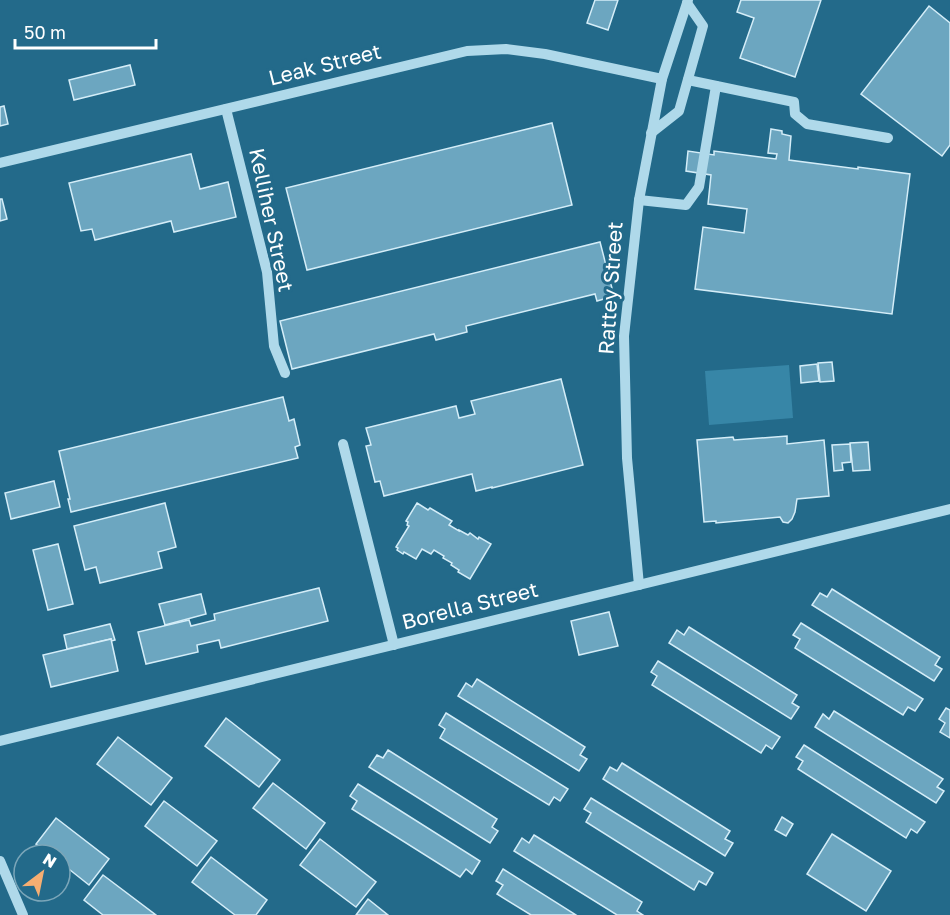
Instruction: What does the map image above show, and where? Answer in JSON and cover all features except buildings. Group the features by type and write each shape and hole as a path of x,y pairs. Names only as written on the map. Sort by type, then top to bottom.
{"lane":[{"name":"Rattey Street","path":"639,585 627,458 624,336 639,200 651,133 662,79 687,1"},
{"path":"651,133 679,111 703,26 687,1"},
{"name":"Leak Street","path":"0,163 467,51 506,49 545,54 662,79"},
{"path":"688,80 794,102 795,114 807,123 888,138"},
{"path":"639,200 686,205 699,187 716,86"},
{"name":"Kelliher Street","path":"226,109 267,272 274,346 285,374"},
{"path":"343,444 394,645"},
{"name":"Borella Street","path":"0,741 950,509"},
{"path":"0,861 23,915"}],"shaded area":[{"path":"789,365 793,418 709,425 705,371"}]}
